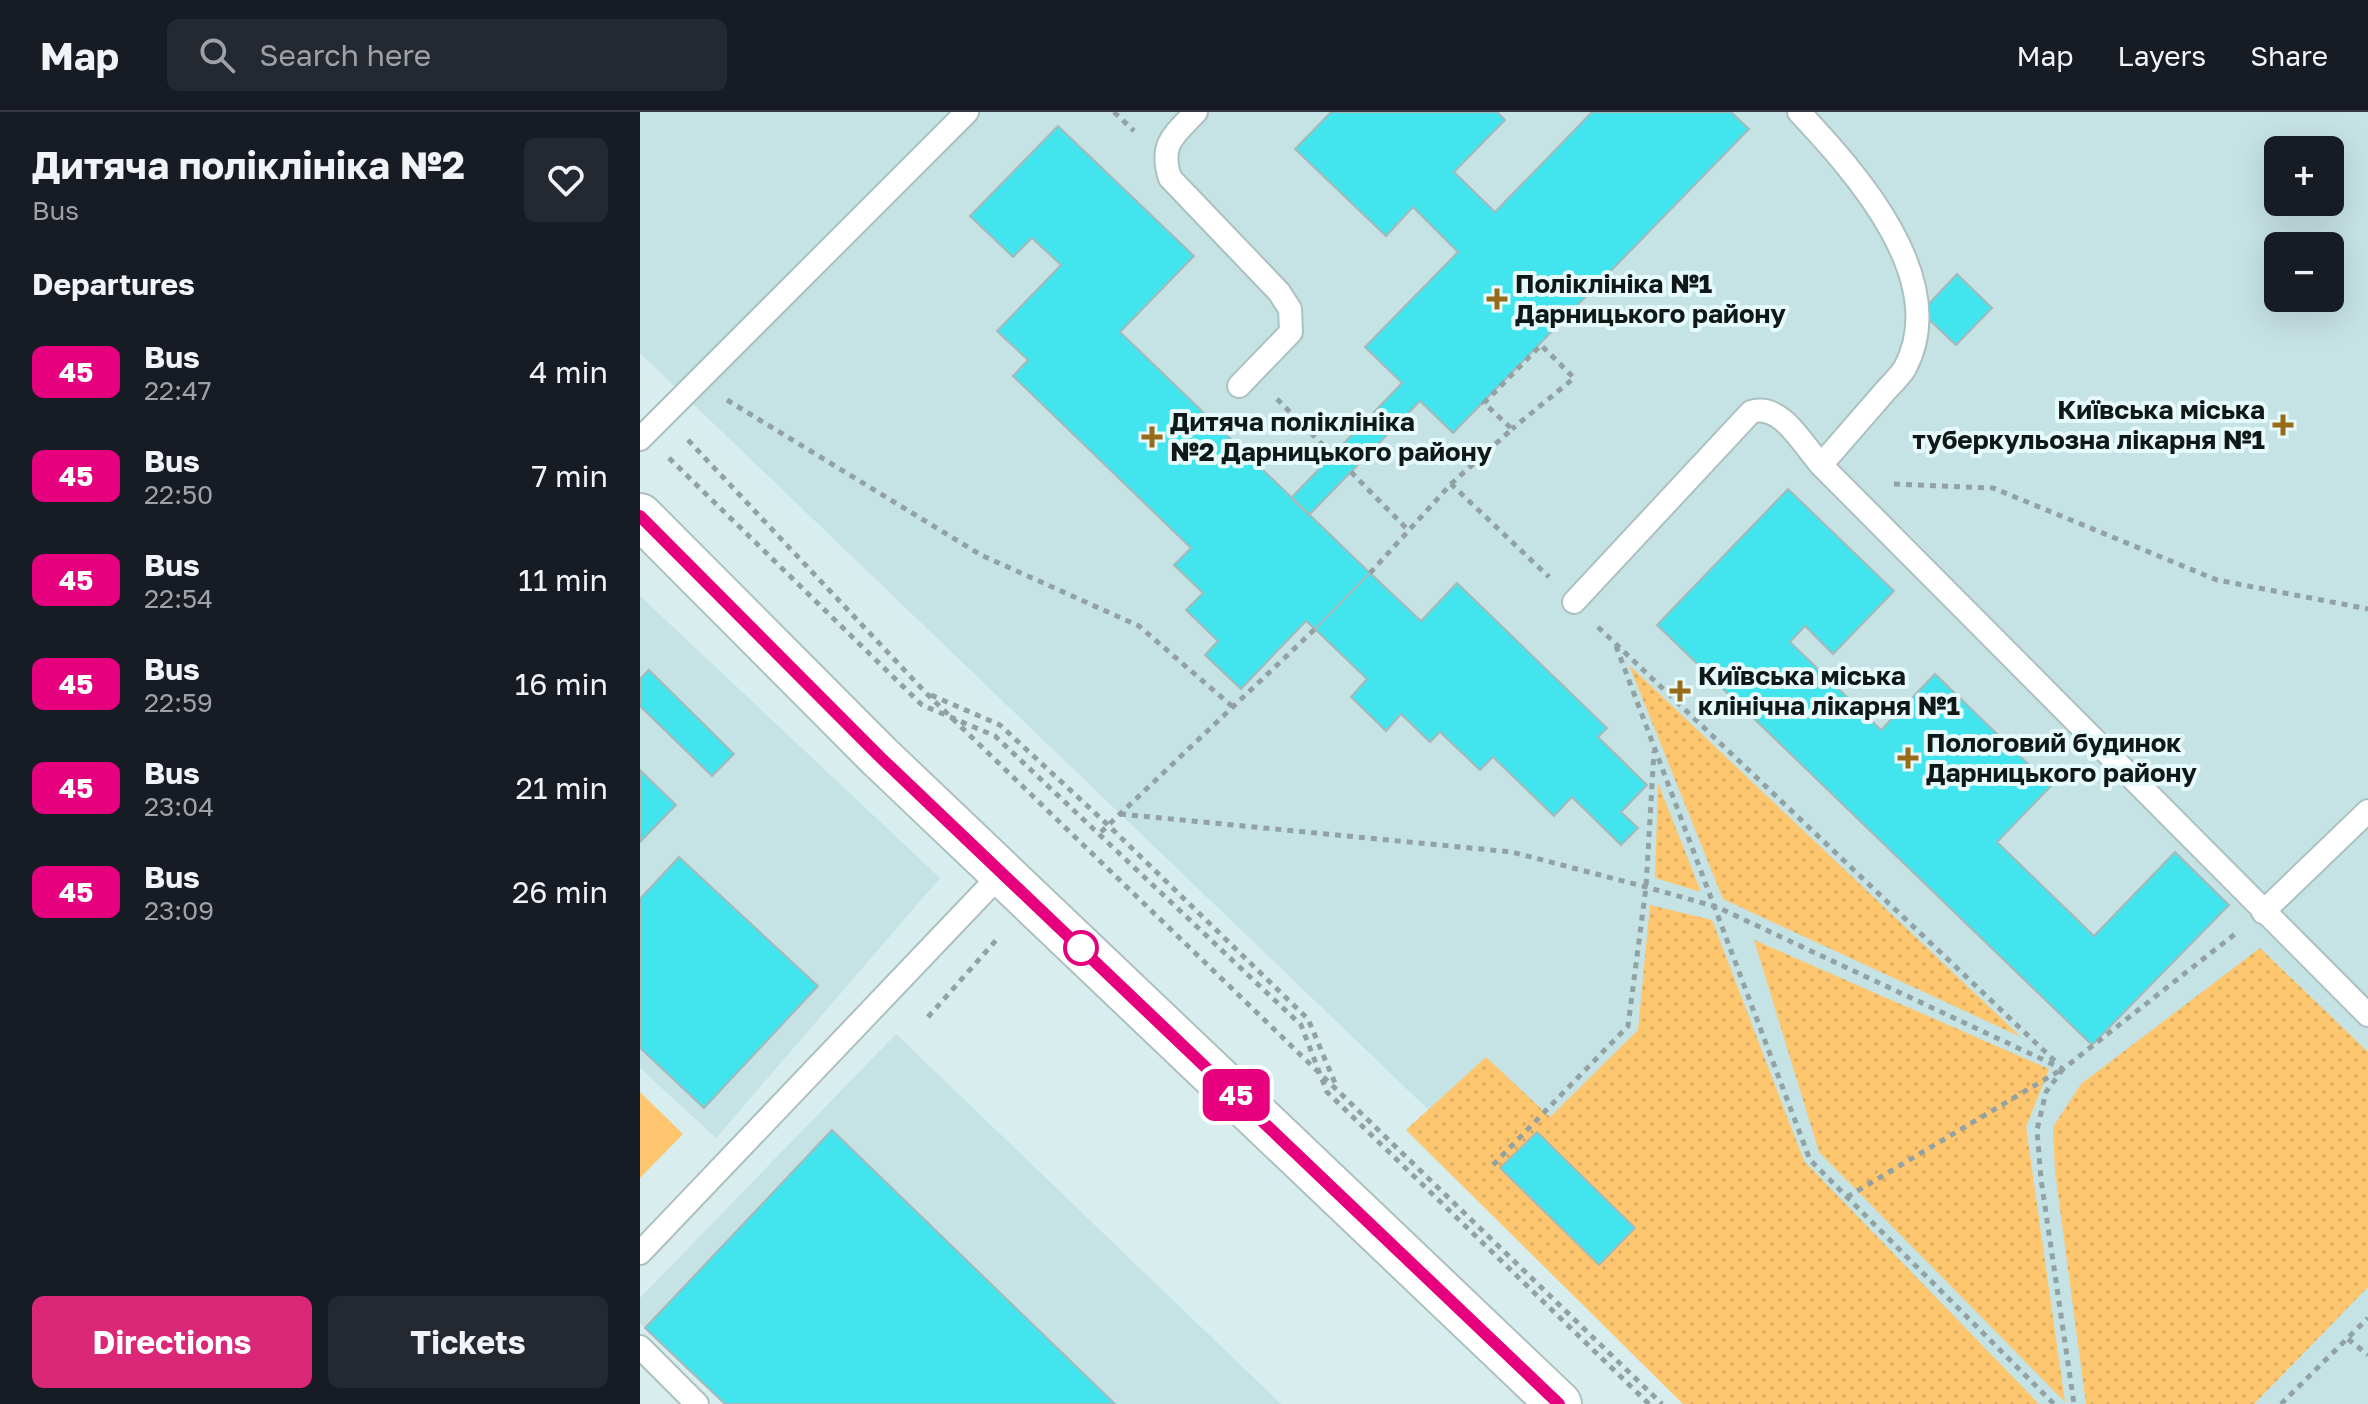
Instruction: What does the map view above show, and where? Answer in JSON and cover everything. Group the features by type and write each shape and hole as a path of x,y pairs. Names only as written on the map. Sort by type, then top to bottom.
{"main road":[{"path":"640,516 879,756 1559,1404"}],"lane":[{"path":"642,436 967,112"},
{"path":"1196,112 1170,139 1164,159 1170,178 1279,292 1290,309 1291,332 1245,379"},
{"path":"1799,112 1845,163 1881,212 1905,256 1915,296 1916,331 1905,368 1821,465"},
{"path":"1574,602 1751,412 1763,408 1775,412 1837,482 2368,1015"},
{"path":"2263,912 2368,811"},
{"path":"640,1253 1002,873"},
{"path":"640,1347 697,1404"}],"path":[{"path":"1370,573 1451,484 1574,378 1541,345 1484,403 1512,429"},
{"path":"1245,379 1333,455"},
{"path":"699,382 981,555 1139,626 1233,707"},
{"path":"664,415 950,717 1337,1087 1662,1404"},
{"path":"642,436 922,705 995,736 1101,832 1301,1025 1327,1092 1649,1404"},
{"path":"1351,472 1409,531"},
{"path":"1837,482 1993,488 2217,580 2368,609"},
{"path":"1451,484 2063,1069"},
{"path":"1101,832 1315,629"},
{"path":"1615,643 1810,1160 2054,1404"},
{"path":"926,693 1000,725 1108,825 1308,1019 1337,1087"},
{"path":"1493,1165 1628,1026 1646,887 1654,746"},
{"path":"1120,814 1512,852 1646,887 1717,907 2063,1069"},
{"path":"1847,1197 2063,1069 2263,912"},
{"path":"928,1017 1003,933"},
{"path":"2063,1069 2046,1092 2037,1130 2041,1179 2074,1404"},
{"path":"2281,1404 2368,1318"},
{"path":"2348,1339 2368,1355"}],"shaded area":[{"name":"Київська міська клінічна лікарня №1","path":"640,112 2368,112 2368,1404 1735,1404 640,353"},
{"path":"640,596 940,878 716,1138 640,1068"},
{"path":"1629,665 2021,1037 1723,899"},
{"path":"1658,783 1701,892 1655,878"},
{"path":"1650,905 1712,920 1804,1161 2039,1404 1683,1404 1406,1130 1486,1057 1550,1117 1638,1030"},
{"path":"1754,940 2049,1069 2026,1127 2065,1402 1819,1152"},
{"path":"2260,948 2368,1052 2368,1287 2254,1404 2086,1404 2055,1171 2053,1127 2081,1084"},
{"path":"896,1034 1281,1404 725,1404 640,1323 640,1298"},
{"path":"640,1092 683,1134 640,1178"}],"building":[{"name":"Поліклініка №1 Дарницького району","path":"1331,112 1497,112 1505,120 1454,172 1495,212 1592,112 1731,112 1749,129 1453,433 1420,401 1309,515 1291,498 1402,383 1365,347 1458,252 1413,207 1386,236 1295,149"},
{"name":"Дитяча поліклініка №2 Дарницького району","path":"1058,126 1194,256 1120,332 1370,573 1315,629 1306,621 1241,689 1205,655 1218,641 1186,610 1203,593 1174,565 1191,548 1013,376 1028,360 997,331 1061,265 1032,238 1013,257 970,216"},
{"path":"1957,274 1992,308 1956,345 1921,312"},
{"name":"Пологовий будинок Дарницького району","path":"1788,489 1894,591 1833,654 1805,626 1790,642 1881,730 1935,674 2051,786 1997,842 2094,936 2175,852 2229,905 2092,1045 1657,625"},
{"path":"1370,573 1421,621 1457,583 1607,728 1598,737 1647,785 1621,812 1638,828 1621,845 1572,797 1554,816 1493,757 1480,770 1440,732 1430,742 1401,714 1386,731 1351,697 1367,679 1315,629"},
{"path":"649,670 734,754 712,776 640,706 640,679"},
{"path":"640,770 676,805 640,842"},
{"path":"679,857 818,986 704,1108 640,1048 640,899"},
{"path":"832,1130 1115,1404 725,1404 645,1328"},
{"path":"1537,1132 1635,1228 1599,1265 1500,1168"}],"bus line":[{"name":"45","path":"640,516 879,756 1559,1404"}],"place":[{"name":"Поліклініка №1 Дарницького району","path":"1497,299"},
{"name":"Київська міська туберкульозна лікарня №1","path":"2283,425"},
{"name":"Дитяча поліклініка №2 Дарницького району","path":"1152,437"},
{"name":"Київська міська клінічна лікарня №1","path":"1680,691"},
{"name":"Пологовий будинок Дарницького району","path":"1908,758"}]}
